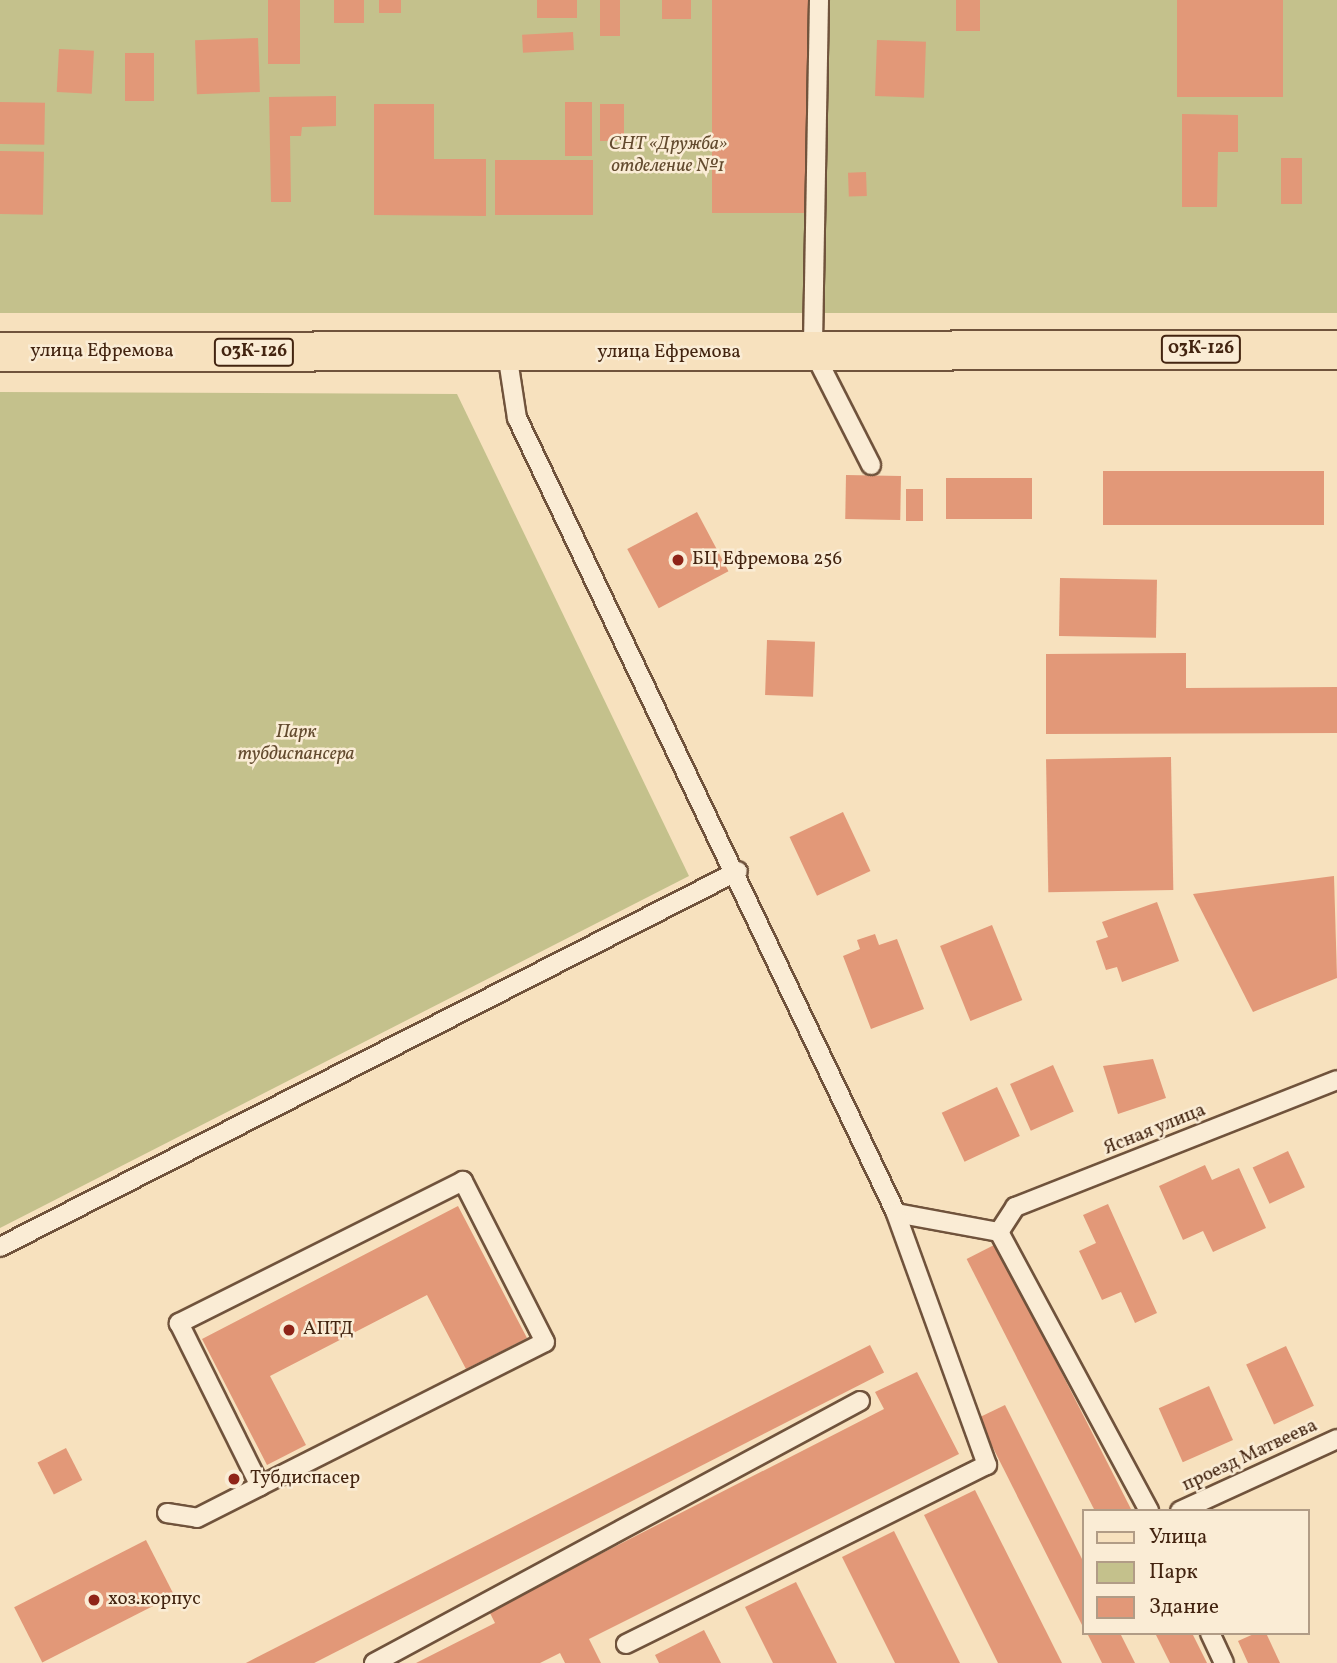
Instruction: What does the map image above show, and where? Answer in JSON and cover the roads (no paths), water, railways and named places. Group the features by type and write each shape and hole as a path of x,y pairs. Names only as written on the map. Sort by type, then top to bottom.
{"main road":[{"name":"улица Ефремова","path":"0,352 507,353 1337,349"}],"lane":[{"path":"819,0 813,351 871,466"},
{"path":"507,353 517,418 738,871 896,1213 987,1465 626,1644"},
{"path":"0,1247 738,871"},
{"name":"Ясная улица","path":"999,1232 1015,1208 1337,1080"},
{"path":"167,1513 197,1517 260,1486 545,1342 463,1181 179,1323 260,1486"},
{"path":"896,1213 999,1232 1148,1509"},
{"path":"374,1663 860,1401"},
{"name":"проезд Матвеева","path":"1184,1509 1337,1439"},
{"path":"1211,1635 1224,1663"}],"place":[{"name":"БЦ Ефремова 256","path":"678,560"},
{"name":"АПТД","path":"289,1330"},
{"name":"Тубдиспасер","path":"234,1479"},
{"name":"хоз.корпус","path":"94,1600"}],"park label":[{"name":"СНТ «Дружба» отделение №1","path":"668,156"},
{"name":"Парк тубдиспансера","path":"296,744"}]}
